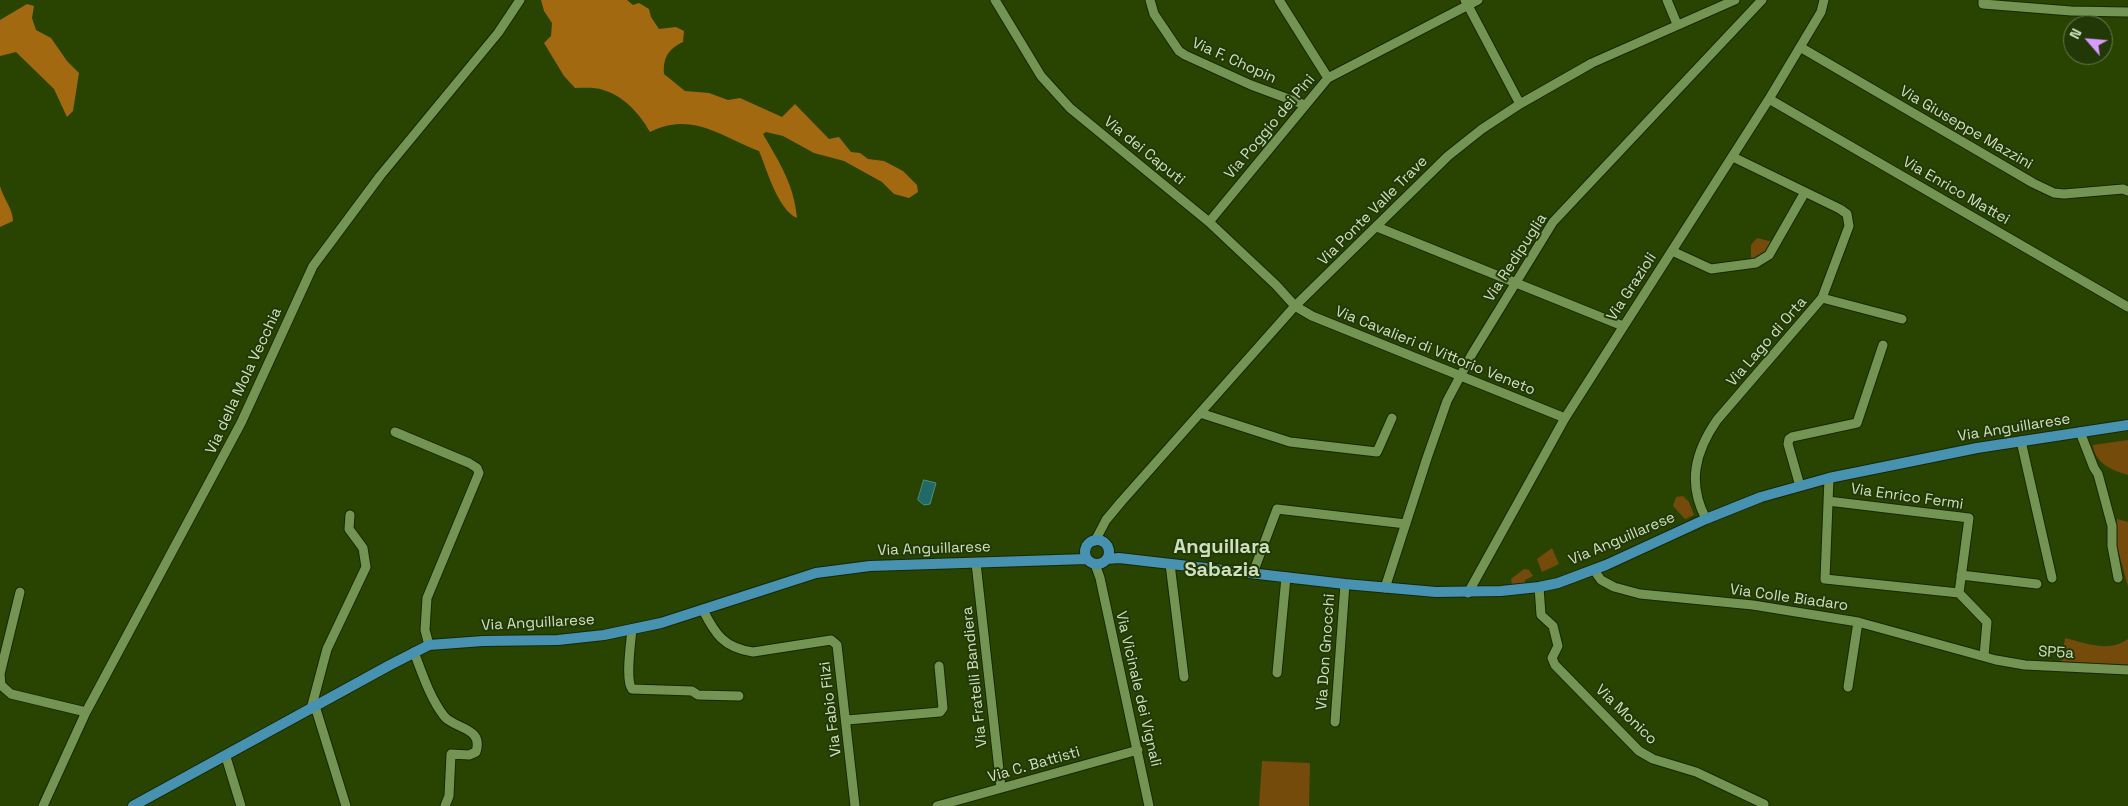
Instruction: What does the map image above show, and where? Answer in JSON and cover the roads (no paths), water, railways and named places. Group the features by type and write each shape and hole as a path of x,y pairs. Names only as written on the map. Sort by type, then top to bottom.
{"main road":[{"name":"Via Anguillarese","path":"133,806 226,757 428,645 483,641 558,640 632,629 661,623 816,573 870,566 1066,560 1099,551 1119,558 1385,588 1468,593 1539,587 1594,570 1706,519 1761,497 1829,478 1977,448 2128,425"}],"street":[{"name":"Via della Mola Vecchia","path":"43,806 86,712 241,423 313,266 380,176 498,33 520,0"},
{"name":"Via dei Caputi","path":"995,0 1041,76 1070,108 1209,222 1276,285 1295,306"},
{"name":"Via F. Chopin","path":"1150,0 1154,14 1179,51 1251,85 1306,105"},
{"path":"1279,0 1328,78"},
{"name":"Via Poggio dei Pini","path":"1209,222 1328,78 1466,3 1478,0"},
{"path":"1667,0 1677,24"},
{"name":"Via Ponte Valle Trave","path":"1099,551 1121,502 1295,306 1448,156 1482,129 1520,104 1592,63 1677,24 1736,0"},
{"name":"Via Redipuglia","path":"1385,588 1447,401 1515,282 1553,222 1762,0"},
{"name":"Via Grazioli","path":"1468,593 1565,418 1769,99 1821,12 1824,0"},
{"path":"1983,0 1983,4 2071,11 2128,12"},
{"path":"1466,3 1520,104"},
{"name":"Via Giuseppe Mazzini","path":"1800,47 2033,183 2054,193 2064,194 2123,189 2128,191"},
{"name":"Via Enrico Mattei","path":"1769,99 2128,307"},
{"name":"Via Lago di Orta","path":"1706,519 1698,503 1696,481 1697,460 1705,438 1717,420 1822,298 1846,235 1849,217 1840,209 1733,157"},
{"path":"1672,251 1712,269 1756,263 1769,255 1805,192"},
{"path":"1377,227 1623,326"},
{"path":"1822,298 1902,319"},
{"name":"Via Cavalieri di Vittorio Veneto","path":"1295,306 1312,316 1565,418"},
{"path":"1800,486 1788,444 1790,438 1857,423 1883,345"},
{"path":"1200,413 1290,442 1377,452 1392,418"},
{"path":"395,432 469,463 478,468 479,473 427,598 425,630 428,645"},
{"path":"2080,432 2098,474 2112,526 2112,546 2118,578"},
{"path":"2021,441 2052,578"},
{"path":"1829,478 1825,579 1959,593 1987,622 1984,656"},
{"name":"Via Enrico Fermi","path":"1828,500 1969,518 1959,593"},
{"path":"1253,573 1277,509 1406,524"},
{"path":"346,806 323,727 313,708 327,649 366,567 363,548 350,529 350,515"},
{"name":"Via Vicinale dei Vignali","path":"1099,551 1100,578 1149,806"},
{"name":"Via Fratelli Bandiera","path":"976,563 1001,788"},
{"path":"1170,564 1184,677"},
{"name":"Via Colle Biadaro","path":"1594,570 1601,580 1640,594 1753,605 1858,622 1984,656"},
{"path":"1961,575 2037,584"},
{"path":"1277,673 1286,577"},
{"name":"Via Don Gnocchi","path":"1334,722 1345,584"},
{"name":"Via Monico","path":"1539,587 1541,615 1553,626 1558,646 1552,658 1555,665 1639,750 1653,759 1696,772 1764,804 1763,806"},
{"path":"20,592 0,674 1,685 11,694 86,712"},
{"name":"Via Fabio Filzi","path":"703,610 711,627 720,638 730,646 740,650 753,652 831,640 837,645 847,720 855,806"},
{"path":"1848,686 1858,622"},
{"path":"632,629 629,672 629,685 632,689 692,691 698,694 739,696"},
{"path":"414,652 427,686 444,716 453,724 469,729 475,738 476,752 469,755 451,754 449,796 445,806"},
{"name":"SP5a","path":"1984,656 2025,665 2128,670"},
{"path":"847,720 940,712 943,708 939,666"},
{"name":"Via C. Battisti","path":"937,806 1138,750"},
{"path":"226,757 240,806"}],"water":[{"path":"924,480 936,483 930,504 924,505 918,500"}],"district":[{"name":"Anguillara Sabazia","path":"1222,560"}]}
